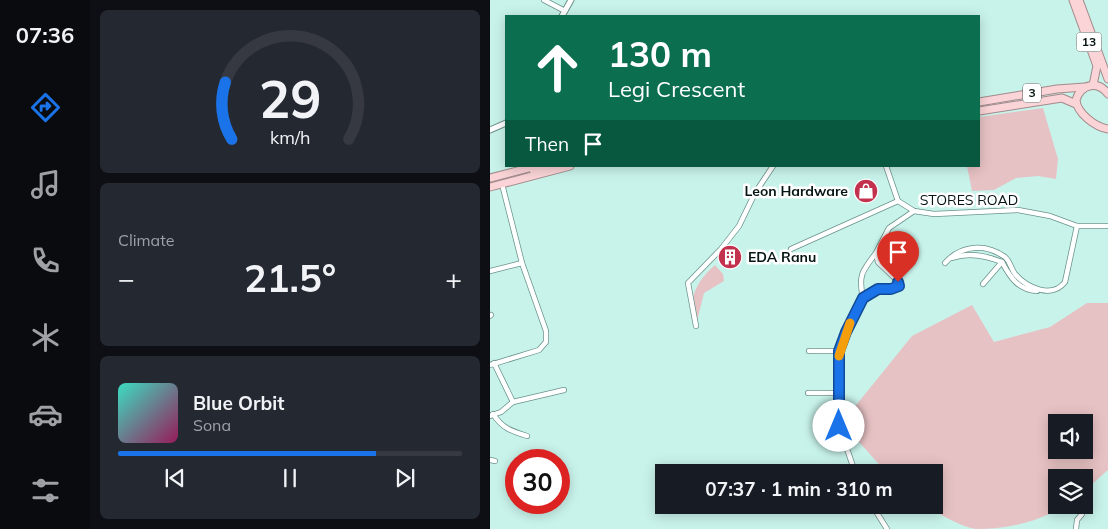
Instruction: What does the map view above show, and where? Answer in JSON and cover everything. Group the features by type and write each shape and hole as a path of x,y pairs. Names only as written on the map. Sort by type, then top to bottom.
{"highway":[{"name":"13","path":"1073,0 1097,66 1093,85"},
{"name":"13","path":"1079,0 1108,79"},
{"path":"1107,129 1083,114 1076,104 1077,96 1085,87 1093,85 1104,89 1108,94"},
{"name":"3","path":"980,102 1057,89 1085,87"},
{"name":"3","path":"980,111 1062,98 1076,104"},
{"path":"490,178 533,167"},
{"path":"526,169 533,170 545,167"},
{"path":"490,187 567,167"}],"street":[{"path":"544,0 564,14 571,0"},
{"path":"490,130 505,123"},
{"path":"696,326 687,286 689,281 721,249 739,226 755,193 772,167"},
{"path":"791,249 898,201 886,167"},
{"path":"502,184 522,263 546,331 546,342 540,350 492,364 512,402"},
{"name":"STORES ROAD","path":"898,201 914,211 934,214 1018,210 1050,216 1077,226 1108,226"},
{"path":"863,298 860,284 861,274 876,254 889,228 914,211"},
{"path":"1042,291 1023,282 1014,273 1006,258 983,248 971,247 951,256 946,262 958,256 990,257 1002,262 1010,278 1030,291 1042,291 1061,287 1065,282 1077,226"},
{"path":"853,464 839,426 839,351 863,298 878,289 891,289 899,286 898,282 878,262 876,254"},
{"path":"983,284 1002,262"},
{"path":"490,271 522,263"},
{"path":"808,350 839,351"},
{"path":"527,436 507,430 491,415 501,412 512,402 564,390"},
{"path":"808,393 839,393"},
{"path":"878,514 887,529"},
{"path":"1076,529 1077,520 1082,514"}],"shaded area":[{"path":"1043,108 1058,159 1056,179 1038,176 1016,178 994,190 972,191 967,167 980,167 980,117"},
{"path":"715,265 723,274 724,281 704,293 697,321 692,305 693,297 699,283"},
{"path":"1087,303 1108,303 1108,470 1093,483 1093,469 1048,469 1049,514 1011,526 976,529 940,514 943,514 943,464 879,464 859,442 849,447 840,425 912,336 972,305 994,342 1050,327"}],"slow traffic":[{"path":"839,356 839,351 850,323"}],"place":[{"name":"Leon Hardware","path":"866,191"},
{"name":"EDA Ranu","path":"730,257"}],"route":[{"path":"839,426 839,351 846,332 863,298 878,289 891,289 899,286 898,282"}]}
